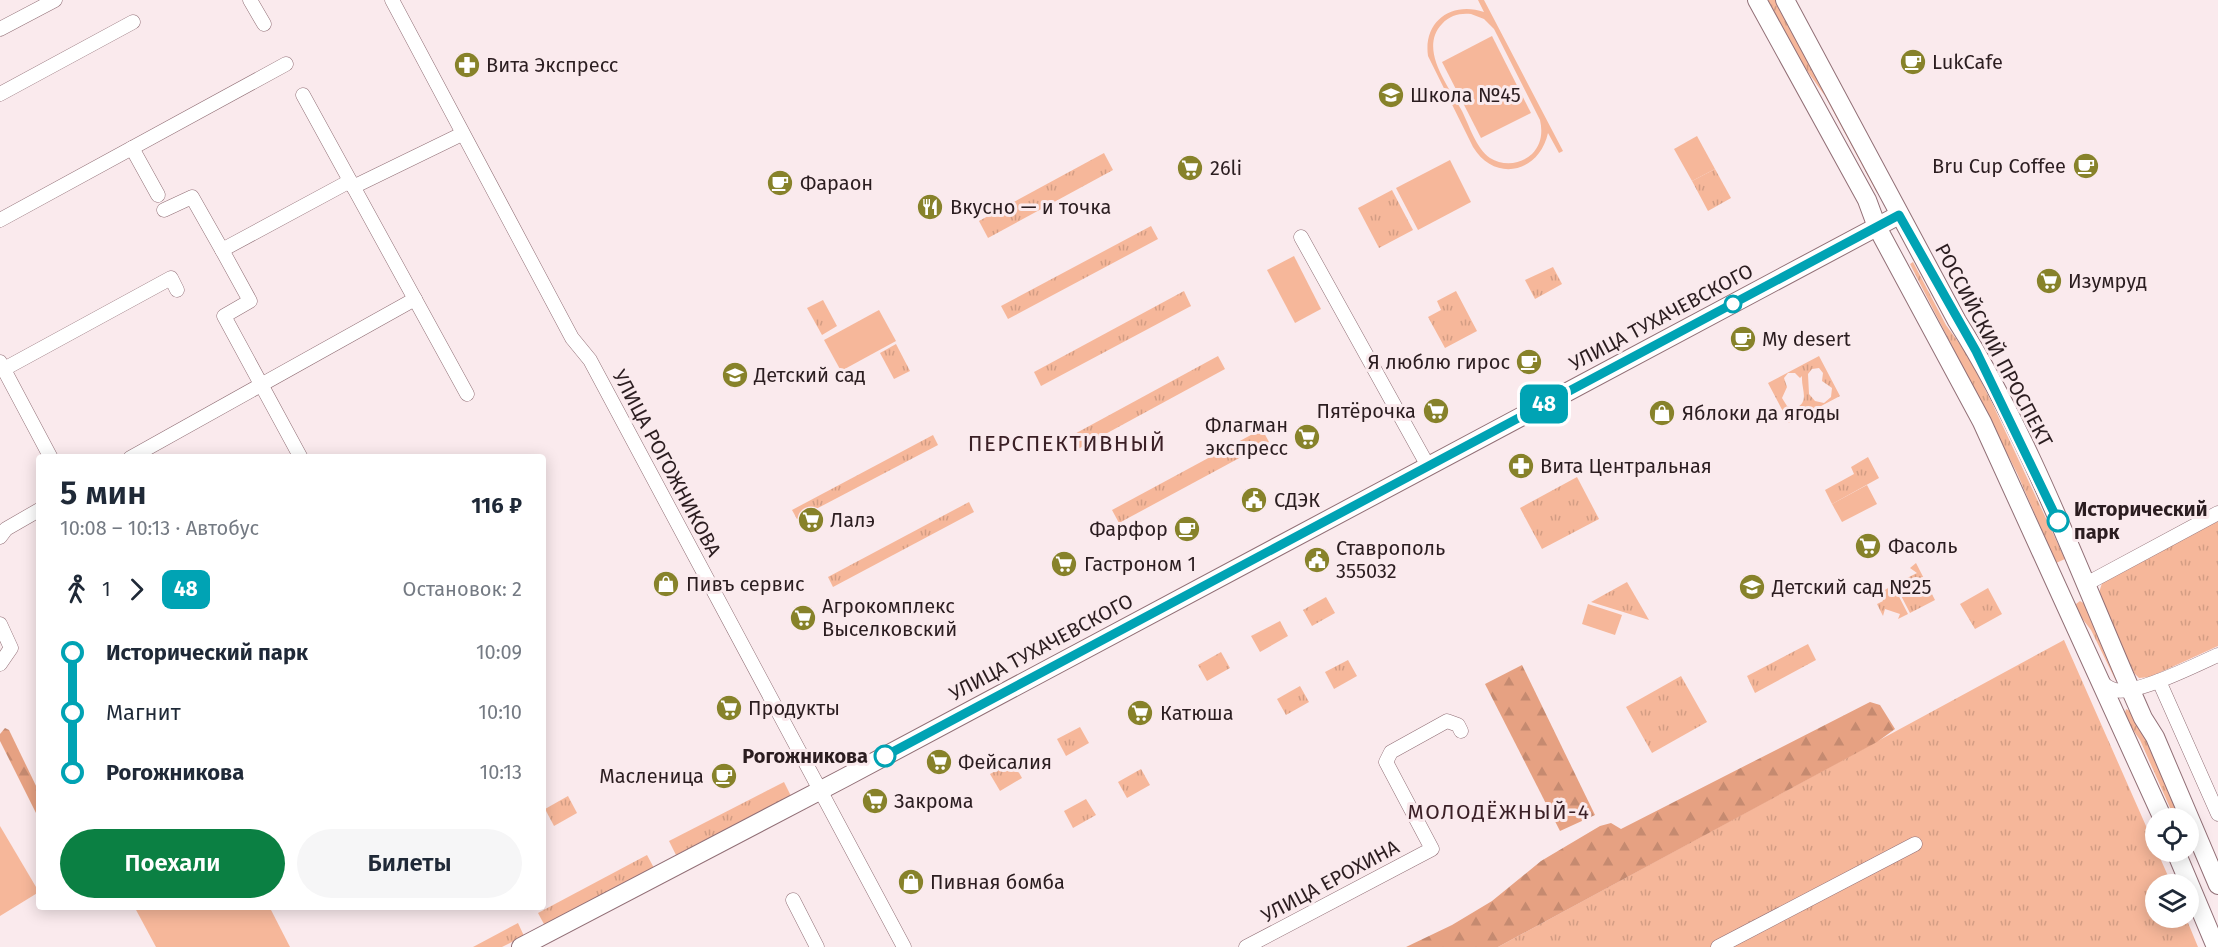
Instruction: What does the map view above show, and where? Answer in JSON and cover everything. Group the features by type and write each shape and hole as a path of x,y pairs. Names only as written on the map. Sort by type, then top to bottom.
{"main road":[{"path":"1757,0 1864,193 1877,226 1982,422 2158,808"},
{"name":"РОССИЙСКИЙ ПРОСПЕКТ","path":"1785,0 1899,215 1980,359 2086,584 2130,690 2155,737 2218,885"},
{"name":"УЛИЦА ТУХАЧЕВСКОГО","path":"521,947 1899,215"},
{"path":"2180,862 2216,947"}],"street":[{"path":"0,29 55,0"},
{"path":"250,0 264,24"},
{"name":"УЛИЦА РОГОЖНИКОВА","path":"392,0 572,338 590,360 904,947"},
{"path":"0,94 133,22"},
{"path":"0,219 286,64"},
{"path":"303,95 467,394"},
{"path":"222,250 352,184 462,134"},
{"path":"132,148 158,195"},
{"path":"164,210 192,197 222,250 250,302 224,316 299,454"},
{"path":"1301,237 1428,466"},
{"path":"49,454 2,366 171,278 177,290"},
{"path":"137,454 260,383 415,299"},
{"path":"0,537 6,530 36,512"},
{"path":"2086,584 2218,513"},
{"path":"0,624 11,648 0,664"},
{"path":"2096,676 2104,685 2116,691 2130,690 2154,683 2218,655"},
{"path":"2154,683 2142,700 2155,737"},
{"path":"2154,683 2218,814"},
{"name":"УЛИЦА ЕРОХИНА","path":"1246,947 1432,849 1386,762 1391,752 1447,721 1458,725 1461,730"},
{"path":"1718,947 1915,844"},
{"path":"793,900 817,947"}],"green space":[{"path":"1478,0 1484,0 1563,151 1559,153 1548,133 1536,157 1526,164 1504,169 1493,166 1473,147 1428,56 1428,44 1430,33 1442,17 1461,9 1484,12","holes":["1463,14 1471,14 1484,19 1494,29 1540,120 1541,134 1537,147 1527,158 1517,162 1495,161 1485,154 1473,136 1434,56 1435,34 1445,21 1455,15"]},
{"path":"1768,0 1779,0 1882,190 1877,193 1825,96 1803,65"},
{"path":"1492,36 1531,113 1481,138 1442,62"},
{"path":"1697,136 1715,169 1692,181 1674,149"},
{"path":"1104,153 1113,170 988,238 979,221"},
{"path":"1450,160 1471,202 1418,230 1396,188"},
{"path":"1715,169 1731,198 1708,211 1692,181"},
{"path":"1392,190 1413,230 1379,248 1358,208"},
{"path":"1151,226 1158,239 1008,319 1001,306"},
{"path":"1294,256 1321,309 1295,323 1267,270"},
{"path":"1913,262 1946,325 1967,354 2065,559 2056,563 2017,473 1910,264"},
{"path":"1553,267 1562,284 1535,299 1525,280"},
{"path":"1184,291 1191,306 1041,386 1034,372"},
{"path":"1456,291 1477,331 1445,348 1428,317 1441,310 1437,301"},
{"path":"823,300 837,326 822,335 807,308"},
{"path":"879,310 896,341 841,371 824,340"},
{"path":"896,344 910,371 894,379 880,353"},
{"path":"1218,356 1225,369 1076,450 1069,437"},
{"path":"1819,356 1840,396 1789,423 1768,383","holes":["1819,368 1823,373 1822,381 1832,388 1831,397 1824,403 1815,401 1809,394 1808,374 1812,369","1788,373 1795,373 1800,378 1802,376 1804,398 1796,408 1787,406 1782,398 1787,387 1784,378"]},
{"path":"1262,429 1269,442 1119,523 1112,510"},
{"path":"933,435 938,445 797,519 792,510"},
{"path":"1868,457 1879,478 1832,504 1825,490 1854,474 1851,467"},
{"path":"1577,477 1599,519 1542,549 1520,508"},
{"path":"1867,485 1877,504 1842,522 1832,504"},
{"path":"969,502 974,512 833,587 828,577"},
{"path":"2218,521 2218,646 2150,677 2139,678 2134,673 2098,596 2102,583"},
{"path":"1916,563 1935,600 1910,613 1895,584 1917,573 1910,568"},
{"path":"1627,582 1649,620 1591,602"},
{"path":"1893,585 1908,614 1898,619 1900,614 1885,609 1883,616 1877,604 1883,601 1880,593"},
{"path":"1988,588 2002,614 1975,629 1960,604"},
{"path":"1326,597 1335,613 1312,626 1303,610"},
{"path":"2080,601 2085,604 2118,680 2116,681 2091,630 2077,612 2076,604"},
{"path":"1588,604 1622,615 1615,635 1582,624"},
{"path":"1280,621 1288,636 1260,652 1251,636"},
{"path":"2064,640 2145,824 2145,862 2162,862 2167,874 2145,874 2145,928 2190,928 2198,947 1498,947"},
{"path":"1808,644 1816,660 1755,693 1747,676"},
{"path":"1221,652 1230,668 1207,681 1198,665"},
{"path":"1348,660 1357,676 1334,689 1325,672"},
{"path":"1522,665 1595,815 1560,831 1485,684"},
{"path":"1681,676 1707,722 1652,753 1626,707"},
{"path":"1300,686 1309,702 1286,715 1277,699"},
{"path":"1870,702 1880,705 1895,729 1877,742 1498,947 1406,947 1452,925 1492,901 1541,861 1600,826 1611,823 1621,829"},
{"path":"2126,709 2134,713 2176,808 2170,808 2140,740 2124,717"},
{"path":"1080,727 1089,743 1066,756 1057,739"},
{"path":"5,728 9,730 36,786 36,813 0,741 0,734"},
{"path":"1013,762 1022,778 1000,791 990,774"},
{"path":"1141,769 1150,785 1127,798 1118,782"},
{"path":"784,782 791,796 676,855 669,841"},
{"path":"568,796 577,813 554,826 546,808"},
{"path":"1086,799 1096,815 1073,828 1064,811"},
{"path":"0,826 36,887 36,894 0,916"},
{"path":"647,855 654,868 545,926 538,913"},
{"path":"136,910 271,910 290,947 156,947"},
{"path":"518,923 524,936 502,947 473,947"}],"bus line":[{"name":"48","path":"885,756 1899,215 1976,351 2058,521"}],"place":[{"name":"LukCafe","path":"1913,62"},
{"name":"Вита Экспресс","path":"467,65"},
{"name":"Школа №45","path":"1391,95"},
{"name":"Bru Cup Coffee","path":"2086,166"},
{"name":"26li","path":"1190,168"},
{"name":"Фараон","path":"780,183"},
{"name":"Вкусно — и точка","path":"930,207"},
{"name":"Изумруд","path":"2049,281"},
{"name":"My desert","path":"1743,339"},
{"name":"Я люблю гирос","path":"1529,362"},
{"name":"Детский сад","path":"735,375"},
{"name":"Пятёрочка","path":"1436,411"},
{"name":"Яблоки да ягоды","path":"1662,413"},
{"name":"Флагман экспресс","path":"1307,437"},
{"name":"Вита Центральная","path":"1521,466"},
{"name":"СДЭК","path":"1254,500"},
{"name":"Лалэ","path":"811,520"},
{"name":"Исторический парк","path":"2058,521"},
{"name":"Фарфор","path":"1187,529"},
{"name":"Фасоль","path":"1868,546"},
{"name":"Ставрополь 355032","path":"1317,560"},
{"name":"Гастроном 1","path":"1064,564"},
{"name":"Пивъ сервис","path":"666,584"},
{"name":"Детский сад №25","path":"1752,587"},
{"name":"Агрокомплекс Выселковский","path":"803,618"},
{"name":"Продукты","path":"729,708"},
{"name":"Катюша","path":"1140,713"},
{"name":"Рогожникова","path":"885,756"},
{"name":"Фейсалия","path":"939,762"},
{"name":"Масленица","path":"724,776"},
{"name":"Закрома","path":"875,801"},
{"name":"Пивная бомба","path":"911,882"}],"district":[{"name":"ПЕРСПЕКТИВНЫЙ","path":"1067,443"},
{"name":"МОЛОДЁЖНЫЙ-4","path":"1499,812"}]}
